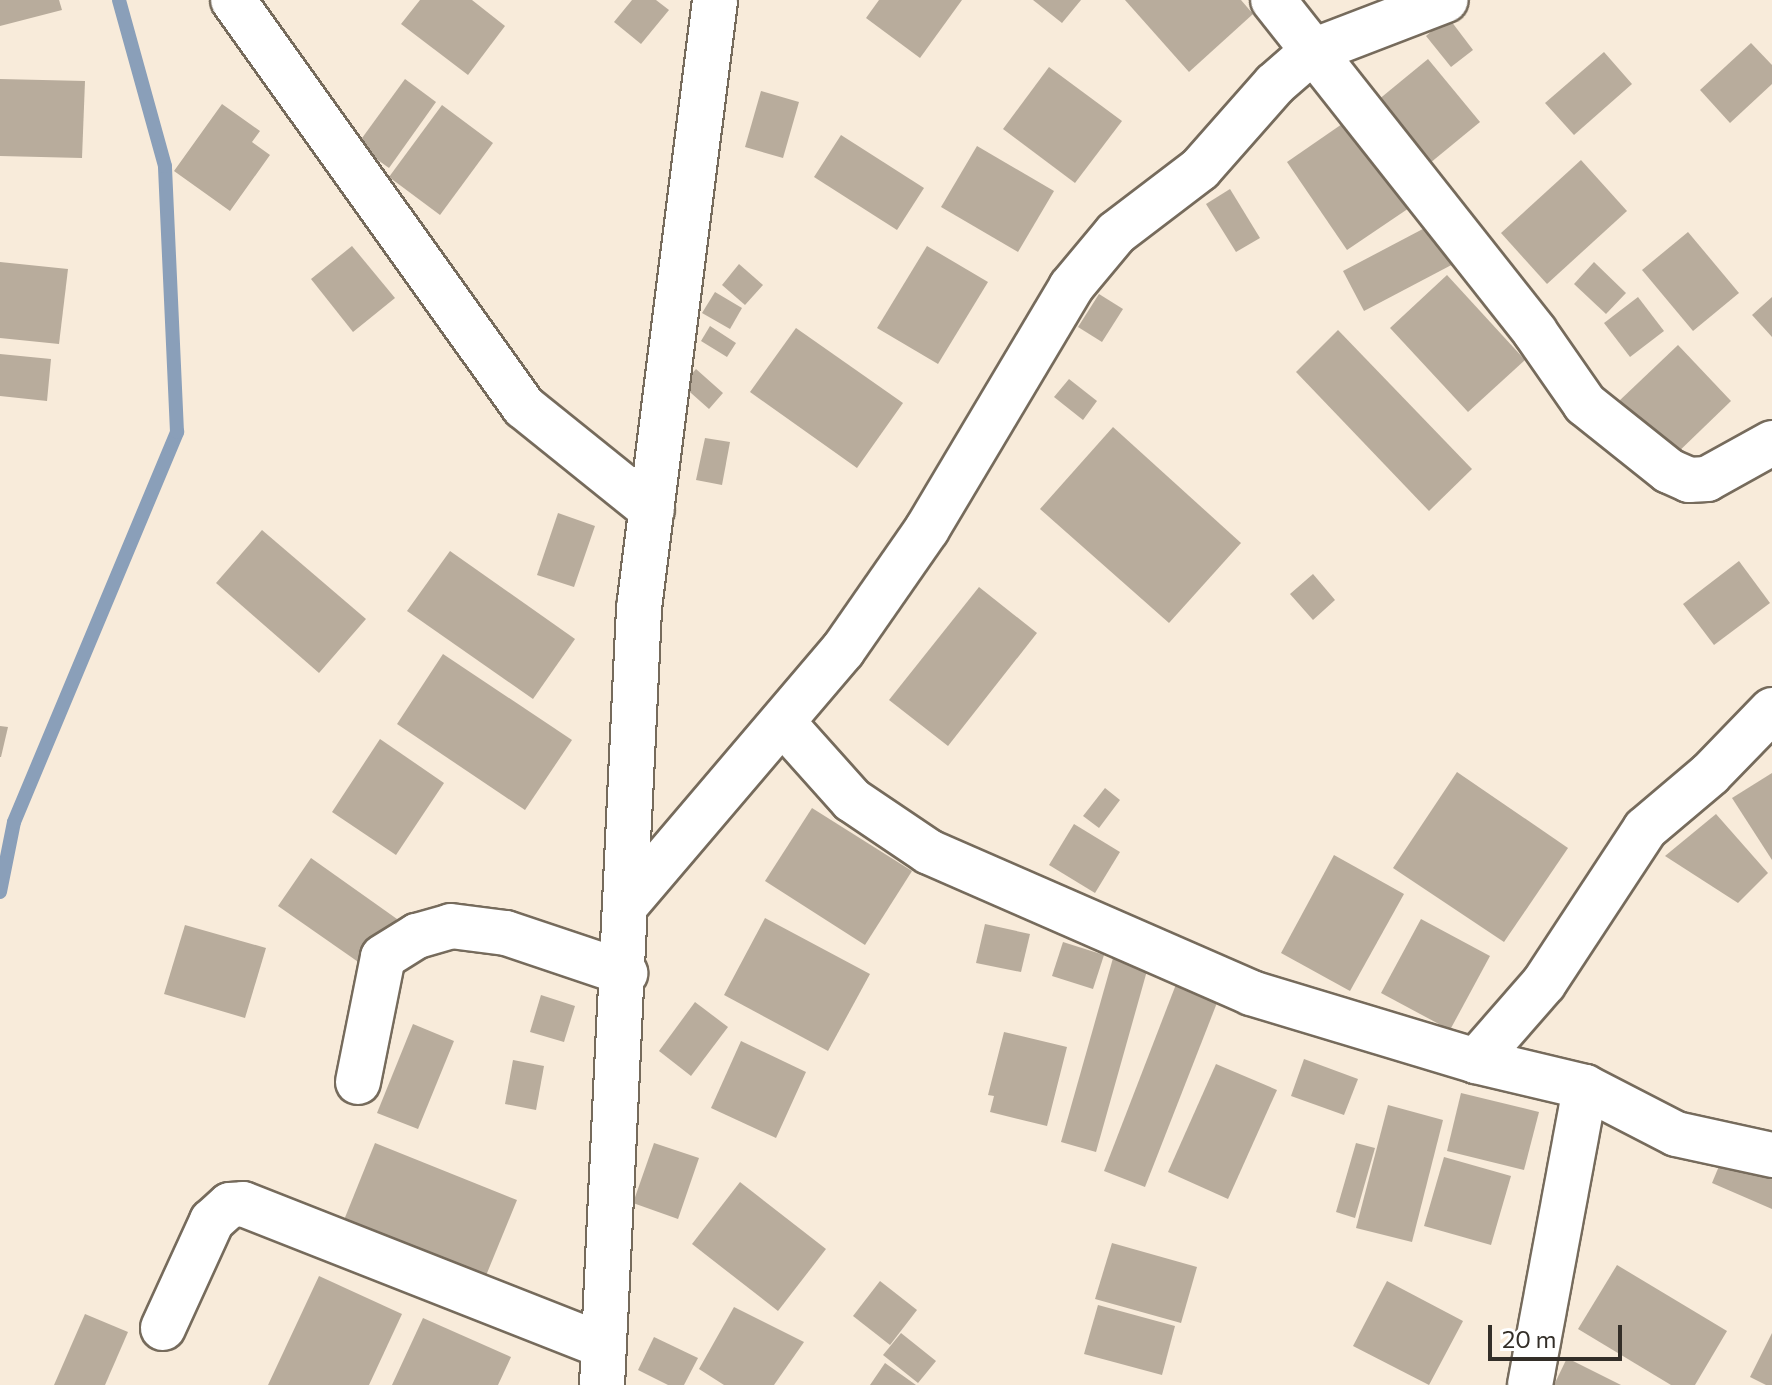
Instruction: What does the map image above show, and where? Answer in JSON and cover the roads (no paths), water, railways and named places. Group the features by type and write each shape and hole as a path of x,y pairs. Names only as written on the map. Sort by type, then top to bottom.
{"street":[{"path":"233,0 524,407 652,510"},
{"path":"163,1328 212,1221 230,1205 243,1204 603,1366 625,973 625,906 639,608 715,0"},
{"path":"1273,0 1535,332 1585,404 1669,471 1689,480 1707,479 1772,443"},
{"path":"625,906 784,724 927,529 1071,287 1116,233 1200,169 1275,84 1313,51 1446,0"},
{"path":"1476,1061 1544,983 1645,829 1710,774 1772,710"},
{"path":"784,724 852,800 929,852 1251,993 1476,1061 1585,1087 1676,1134 1772,1155"},
{"path":"358,1082 383,957 417,936 451,926 506,933 625,973"},
{"path":"1530,1385 1585,1087"}],"waterway":[{"path":"0,892 14,822 177,432 165,166 119,0"}]}
